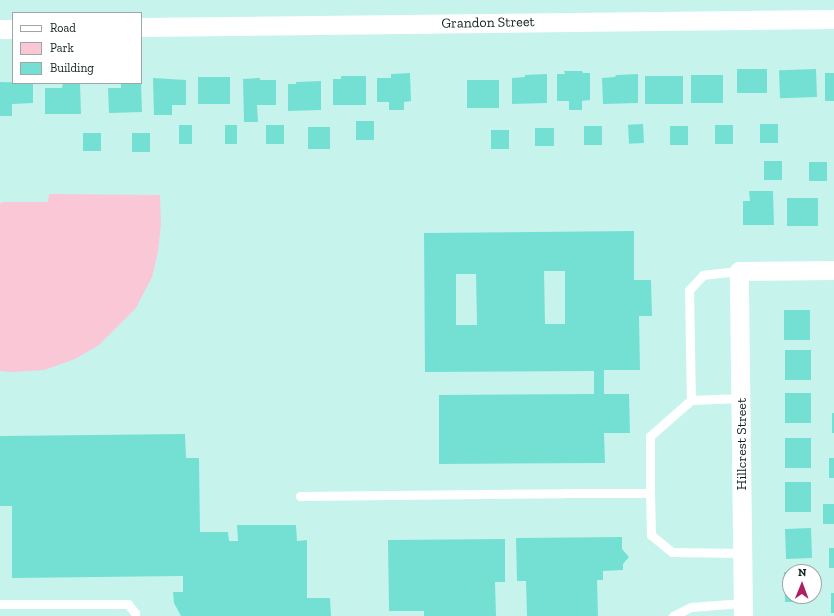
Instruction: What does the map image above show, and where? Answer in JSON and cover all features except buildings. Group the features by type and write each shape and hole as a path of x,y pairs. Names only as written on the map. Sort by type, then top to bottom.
{"street":[{"name":"Grandon Street","path":"142,27 834,19"},
{"path":"0,29 12,29"},
{"path":"732,272 834,270"},
{"name":"Hillcrest Street","path":"732,272 742,398 743,609"}],"lane":[{"path":"691,400 688,290 703,275 732,272"},
{"path":"742,398 691,400 650,436 651,535 672,552 742,553"},
{"path":"300,496 565,493 650,494"},
{"path":"0,604 128,604 135,612 135,616"},
{"path":"673,616 691,607 743,609"}],"green space":[{"path":"49,194 160,195 161,224 158,252 152,277 136,308 99,345 75,359 44,370 12,372 0,371 0,204 2,202 48,202"}]}
